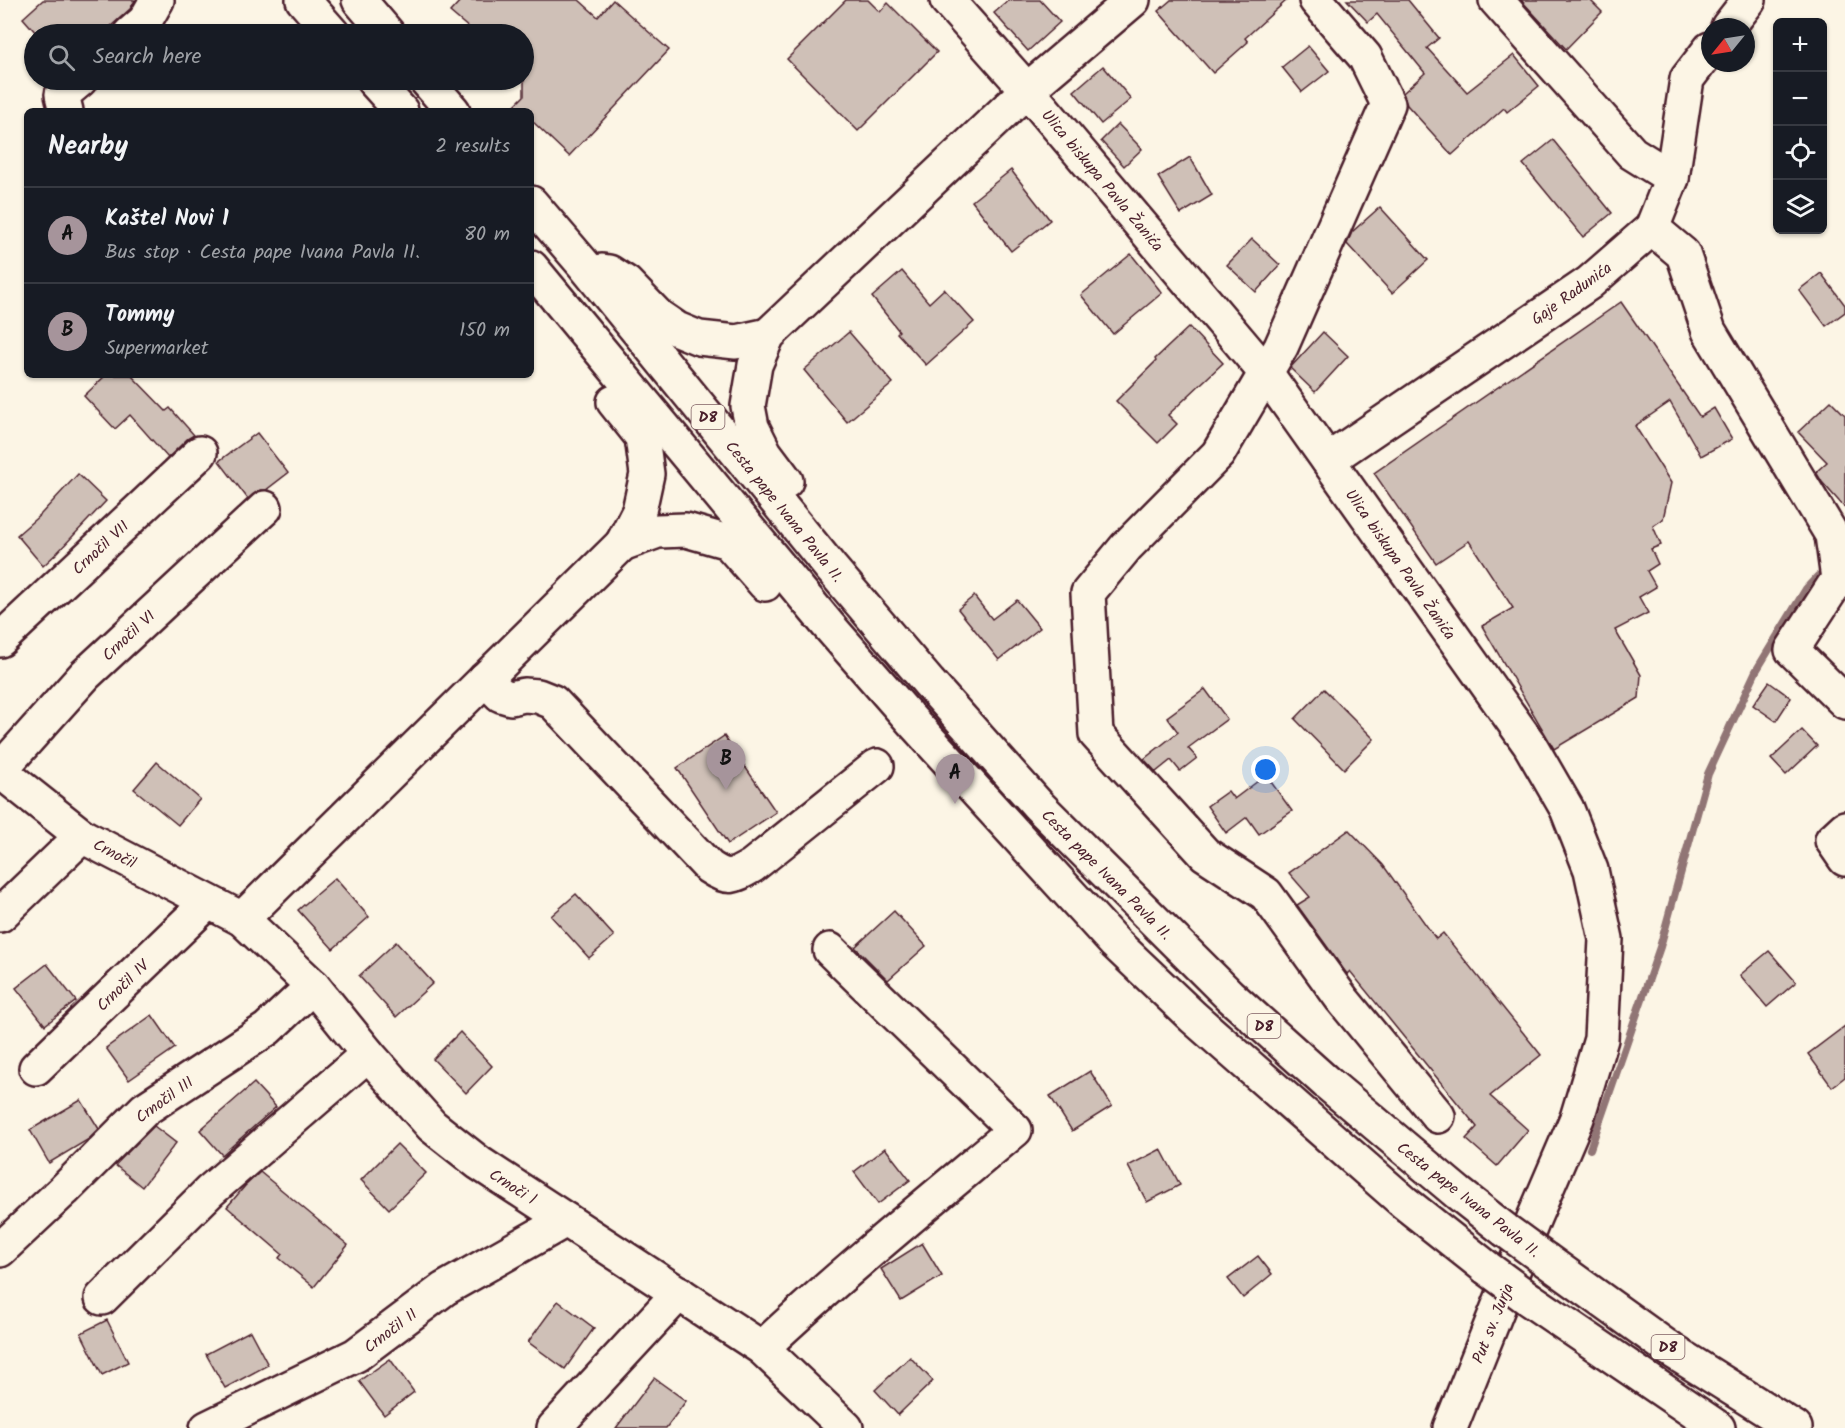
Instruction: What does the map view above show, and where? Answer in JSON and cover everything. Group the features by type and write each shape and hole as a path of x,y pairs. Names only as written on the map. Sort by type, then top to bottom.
{"street":[{"path":"142,24 157,0"},
{"path":"303,0 324,24"},
{"path":"359,0 379,24"},
{"name":"Ulica biskupa Pavla Žanića","path":"947,0 1027,90 1266,373 1530,745 1567,809 1591,870 1606,939 1601,1039 1577,1118 1520,1224"},
{"path":"831,568 826,533 765,453 752,428 748,406 755,365 768,334 1027,90 1133,0"},
{"path":"1316,0 1365,57 1388,104 1281,347 1218,454 1126,547 1088,593 1096,734 1205,854 1266,894 1341,999 1438,1116"},
{"path":"1496,0 1632,153 1672,178"},
{"path":"1735,18 1749,0"},
{"name":"Gaje Radunića","path":"1328,460 1589,283 1652,228 1672,178 1687,79 1701,61"},
{"path":"65,108 62,95 68,90"},
{"path":"382,90 398,108"},
{"path":"435,90 450,108"},
{"name":"Cesta pape Ivana Pavla II.","path":"534,206 831,568 929,683 1038,805 1229,995 1326,1082 1458,1193 1520,1224 1546,1260 1671,1350 1795,1428"},
{"path":"1652,228 1683,254 1709,331 1832,535 1838,579 1792,650 1845,702"},
{"path":"585,266 609,272 626,283 658,316 676,330 699,338 736,342 768,334"},
{"name":"D8","path":"534,271 828,625 912,721 1115,943 1202,1025 1405,1203 1486,1268 1529,1299 1718,1428"},
{"path":"242,919 621,544 639,510 647,474 642,437 597,380 585,332"},
{"name":"Crnočil VII","path":"0,640 200,453"},
{"name":"Crnočil VI","path":"0,770 85,675 265,508"},
{"path":"621,544 658,531 686,530 728,542 787,609 828,625"},
{"path":"485,679 501,695 511,698 524,695 538,696 553,702 710,867 721,875 734,877 752,866 877,766"},
{"name":"Crnočil","path":"0,770 82,836 242,919"},
{"path":"1845,828 1832,840 1845,859"},
{"path":"0,915 82,836"},
{"name":"Crnočil IV","path":"36,1068 208,902"},
{"name":"Crnoči l","path":"242,919 313,986 368,1054 432,1126 479,1163 762,1348 846,1428"},
{"path":"762,1348 868,1253 1015,1130 830,950"},
{"name":"Crnočil III","path":"0,1250 145,1109 267,1029 313,986"},
{"path":"102,1298 210,1191 368,1054"},
{"name":"Crnočil II","path":"207,1428 356,1355 444,1289 566,1220"},
{"name":"Put sv. Jurja","path":"1450,1428 1520,1224"},
{"path":"554,1428 679,1293"}],"building":[{"path":"43,0 135,0 130,9 113,24 28,24 23,18"},
{"path":"461,0 579,0 598,17 613,0 669,50 569,156 534,123 534,108 518,108 515,105 524,96 524,90 534,90 534,24 464,24 450,12"},
{"path":"846,0 868,0 880,12 888,3 937,52 858,131 787,59"},
{"path":"1009,0 1040,0 1060,22 1028,51 994,13"},
{"path":"1171,0 1287,0 1245,38 1248,42 1213,73 1158,11"},
{"path":"1347,0 1408,0 1439,38 1427,48 1467,92 1514,55 1539,86 1507,112 1504,108 1452,155 1407,105 1403,93 1425,73 1377,14 1368,22"},
{"path":"1521,0 1590,0 1602,12 1566,49"},
{"path":"1308,46 1329,71 1302,92 1282,67"},
{"path":"1103,66 1131,99 1101,124 1074,91"},
{"path":"1118,124 1142,149 1124,166 1101,141"},
{"path":"1553,140 1612,213 1583,237 1523,164"},
{"path":"1190,157 1212,195 1181,214 1158,177"},
{"path":"1011,170 1050,220 1011,251 972,201"},
{"path":"1380,207 1428,260 1392,293 1347,244 1352,232"},
{"path":"1252,239 1280,265 1256,292 1227,265"},
{"path":"1131,254 1162,293 1113,334 1081,295"},
{"path":"902,271 929,303 944,289 974,322 926,365 897,333 899,331 872,297"},
{"path":"1821,273 1845,305 1845,312 1826,326 1799,290"},
{"path":"1621,302 1700,417 1714,408 1732,439 1701,456 1670,402 1635,426 1671,483 1663,519 1653,526 1661,545 1651,549 1658,564 1647,571 1656,587 1639,597 1648,613 1615,630 1641,675 1639,698 1554,749 1482,626 1513,608 1469,541 1436,563 1374,473"},
{"path":"1189,327 1223,363 1168,415 1177,424 1158,443 1116,401"},
{"path":"849,332 893,383 847,422 804,370"},
{"path":"1323,332 1348,356 1315,392 1290,368"},
{"path":"103,378 134,378 166,411 170,408 194,435 168,458 130,415 115,429 84,396"},
{"path":"1831,401 1845,415 1845,508 1816,472 1827,462 1798,432"},
{"path":"257,433 288,473 266,490 260,490 248,499 219,461"},
{"path":"78,474 106,501 43,566 17,535 41,514"},
{"path":"974,596 992,619 1017,600 1040,628 999,660 958,609"},
{"path":"1769,682 1791,698 1776,721 1753,705"},
{"path":"1205,689 1227,719 1188,748 1197,758 1180,771 1171,760 1156,772 1144,759 1178,732 1167,717"},
{"path":"1324,689 1374,739 1344,769 1295,719"},
{"path":"1802,730 1817,746 1786,775 1771,759"},
{"path":"724,736 776,812 728,844 677,768"},
{"path":"157,762 200,799 178,825 134,789"},
{"path":"1266,775 1292,811 1259,834 1247,817 1226,833 1207,806 1228,791 1234,799"},
{"path":"1349,830 1383,865 1436,939 1443,933 1541,1055 1490,1096 1528,1130 1497,1166 1466,1139 1477,1127 1350,971 1347,974 1297,905 1310,897 1289,873"},
{"path":"335,878 369,917 333,949 298,910"},
{"path":"576,894 614,936 589,958 551,916"},
{"path":"894,911 926,946 888,980 855,947"},
{"path":"396,942 433,983 396,1017 359,976"},
{"path":"1769,951 1796,982 1767,1007 1740,975"},
{"path":"47,964 76,1001 45,1025 16,988"},
{"path":"152,1015 175,1048 129,1080 106,1048"},
{"path":"1845,1026 1845,1077 1832,1087 1808,1054"},
{"path":"460,1032 492,1066 466,1093 433,1059"},
{"path":"1090,1071 1112,1106 1072,1131 1050,1096"},
{"path":"254,1083 276,1107 222,1155 200,1130"},
{"path":"81,1100 99,1129 89,1139 49,1163 30,1130"},
{"path":"154,1126 176,1143 142,1187 115,1165"},
{"path":"397,1144 426,1173 389,1209 361,1180"},
{"path":"885,1148 910,1180 878,1204 854,1172"},
{"path":"1161,1149 1180,1185 1147,1202 1128,1166"},
{"path":"260,1172 348,1245 314,1287 279,1258 282,1254 227,1207"},
{"path":"922,1243 942,1276 901,1301 881,1269"},
{"path":"1258,1256 1272,1274 1243,1298 1228,1279"},
{"path":"558,1301 594,1328 565,1369 528,1342"},
{"path":"107,1320 128,1362 102,1375 81,1333"},
{"path":"250,1331 268,1365 225,1388 206,1354"},
{"path":"910,1357 933,1381 898,1415 875,1390"},
{"path":"390,1359 414,1392 384,1415 359,1381"},
{"path":"654,1378 686,1401 666,1428 616,1428"}],"waterway":[{"path":"1590,1149 1660,947 1708,774 1756,671 1806,589 1818,576"}],"place":[{"name":"Tommy","path":"726,790"},
{"name":"Kaštel Novi 1","path":"955,804"}]}
